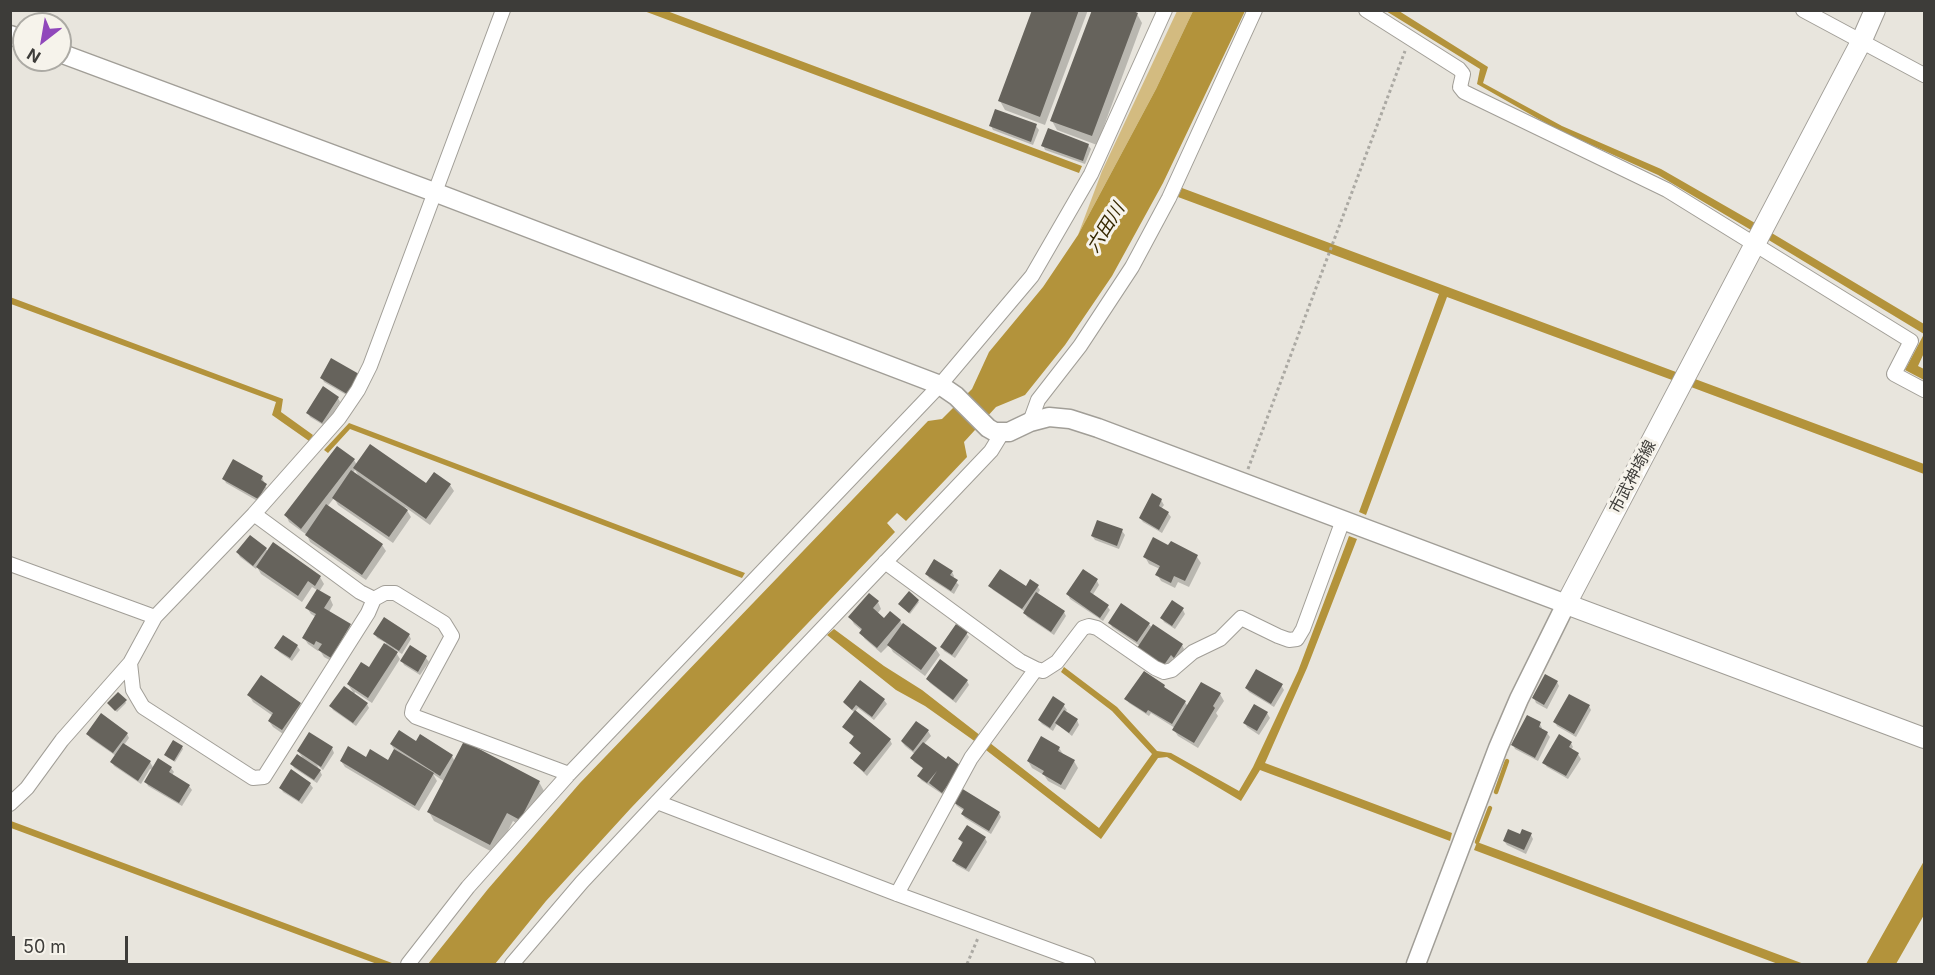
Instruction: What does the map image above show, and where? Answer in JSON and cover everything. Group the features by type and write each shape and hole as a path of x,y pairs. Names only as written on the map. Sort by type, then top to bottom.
{"main road":[{"name":"市武神埼線","path":"1566,604 1862,42 1875,10"},
{"path":"1566,604 1924,738"}],"street":[{"path":"10,804 27,788 62,740 130,663 155,617 254,514 339,418 358,390 370,366 503,10"},
{"path":"408,964 468,887 568,774 940,385 1032,276 1090,174 1166,10"},
{"path":"1030,422 1038,400 1080,346 1132,267 1168,198 1256,10"},
{"path":"1366,10 1459,69 1463,74 1460,87 1464,92 1667,190 1911,341 1894,374 1924,390"},
{"path":"1803,10 1924,75"},
{"path":"72,57 434,192 940,385 995,430"},
{"path":"995,430 1049,417 1070,419 1566,604 1519,699 1416,964"},
{"path":"512,964 582,882 991,451 995,430"},
{"path":"254,514 360,592 374,599"},
{"path":"885,562 1020,661 1036,669 1043,670 1057,662 1083,628 1089,626 1097,628 1164,672 1172,670 1193,652 1220,639 1241,618 1278,636 1289,640 1297,639 1303,629 1343,520"},
{"path":"10,564 155,617"},
{"path":"130,663 133,690 143,707 253,778 264,777 368,614 374,599 385,593 396,593 444,623 452,636 412,713 416,717 568,774"},
{"path":"897,894 971,758 1036,669"},
{"path":"657,802 1088,964"}],"path":[{"path":"1243,482 1410,38"},
{"path":"968,964 982,926"}],"shaded area":[{"path":"1177,11 1193,11 1156,89 1078,235 1102,171"}],"water":[{"path":"644,11 667,11 1082,166 1079,173"},
{"name":"六田川","path":"1193,11 1245,11 1163,183 1112,276 1065,345 1025,395 996,407 964,442 967,457 906,521 897,513 887,523 895,532 631,808 546,901 495,964 428,964 488,889 580,783 928,421 942,419 972,389 989,352 1043,287 1078,235 1156,89"},
{"path":"1386,11 1399,11 1488,67 1483,83 1562,126 1661,169 1755,223 1751,230 1658,175 1556,129 1477,84 1480,69"},
{"path":"1182,188 1677,372 1672,380 1447,297 1366,515 1359,512 1439,294 1178,197"},
{"path":"1770,232 1924,324 1924,334 1767,239"},
{"path":"10,297 283,399 281,412 313,435 309,441 272,415 276,402 11,304"},
{"path":"1924,334 1924,353 1918,366 1924,369 1924,380 1905,370"},
{"path":"1695,379 1924,464 1924,474 1691,387"},
{"path":"349,423 745,573 742,578 350,429 328,453 324,450"},
{"path":"1349,536 1357,539 1307,668 1265,763 1452,833 1450,841 1260,770 1241,801 1167,757 1158,758 1101,839 973,740 925,706 896,690 827,635 834,629 884,666 922,690 1099,828 1152,754 1112,711 1061,672 1064,667 1117,707 1157,751 1171,753 1239,791 1253,767 1298,671"},
{"path":"10,821 392,963 377,964 11,828"},
{"path":"1477,842 1804,964 1778,964 1474,850"},
{"path":"1924,861 1924,915 1896,964 1866,964"}],"building":[{"path":"1032,10 1079,10 1040,117 998,101"},
{"path":"1092,10 1131,10 1138,13 1092,136 1050,121"},
{"path":"995,109 1037,124 1031,142 989,126"},
{"path":"1048,128 1089,144 1083,161 1041,146"},
{"path":"331,358 359,374 347,394 320,378"},
{"path":"323,386 339,397 322,423 306,413"},
{"path":"370,444 426,483 434,472 451,484 426,519 353,468"},
{"path":"337,446 355,459 301,529 284,515"},
{"path":"233,459 263,476 261,480 267,484 258,499 222,479"},
{"path":"351,470 408,510 389,537 332,498"},
{"path":"1152,493 1162,499 1159,506 1169,512 1159,530 1139,518"},
{"path":"326,504 383,544 362,575 305,535"},
{"path":"1097,520 1123,529 1117,546 1091,536"},
{"path":"250,535 267,548 253,566 236,552"},
{"path":"1153,537 1168,545 1171,541 1198,555 1185,581 1174,576 1171,583 1155,575 1160,566 1143,557"},
{"path":"273,542 321,576 315,586 308,581 298,596 256,567"},
{"path":"934,559 953,571 950,575 958,580 951,591 925,574"},
{"path":"1000,569 1026,586 1030,579 1039,585 1022,609 988,586"},
{"path":"1083,569 1098,579 1090,592 1109,605 1100,618 1066,594"},
{"path":"317,589 331,597 324,608 351,624 331,658 318,650 322,644 316,641 314,645 302,638 316,614 305,608"},
{"path":"909,591 919,600 909,613 898,604"},
{"path":"1036,592 1065,611 1051,632 1023,613"},
{"path":"869,593 879,601 873,608 884,618 890,611 901,620 877,648 859,633 862,629 848,617"},
{"path":"1172,600 1184,608 1172,626 1160,618"},
{"path":"1121,603 1150,623 1137,642 1108,623"},
{"path":"384,617 410,634 399,651 373,634"},
{"path":"903,623 937,648 921,670 887,645"},
{"path":"956,624 968,632 952,655 940,647"},
{"path":"1153,624 1183,644 1174,658 1171,655 1164,665 1137,648"},
{"path":"283,635 298,645 290,658 274,648"},
{"path":"384,643 398,652 368,698 347,684 361,662 369,667"},
{"path":"410,645 427,656 418,672 400,661"},
{"path":"940,659 968,680 953,700 926,679"},
{"path":"1256,669 1283,684 1271,704 1245,688"},
{"path":"1144,671 1186,701 1172,724 1148,710 1146,713 1124,699"},
{"path":"1545,674 1558,681 1544,705 1532,698"},
{"path":"261,675 301,703 282,730 268,721 273,713 247,695"},
{"path":"860,680 885,699 872,717 856,705 852,710 843,702"},
{"path":"1201,682 1221,693 1213,706 1215,708 1194,743 1172,730"},
{"path":"344,686 368,703 353,723 329,706"},
{"path":"118,692 127,700 115,711 107,703"},
{"path":"1569,694 1590,705 1574,734 1553,722"},
{"path":"1053,696 1065,704 1050,728 1038,720"},
{"path":"1254,704 1268,712 1257,731 1243,723"},
{"path":"855,710 891,739 864,772 853,763 861,753 849,743 854,736 842,727"},
{"path":"1064,710 1078,719 1069,733 1055,723"},
{"path":"101,713 128,733 113,753 86,734"},
{"path":"1527,715 1541,722 1539,727 1548,732 1535,758 1511,745"},
{"path":"916,721 929,730 913,751 901,741"},
{"path":"399,730 416,741 420,734 453,755 440,776 390,744"},
{"path":"309,732 333,747 321,767 297,751"},
{"path":"1559,734 1572,742 1569,747 1579,753 1566,776 1542,763"},
{"path":"1041,736 1060,747 1058,751 1075,760 1061,785 1042,774 1044,771 1027,761"},
{"path":"173,740 183,746 174,761 164,755"},
{"path":"464,741 540,781 520,820 507,813 490,845 427,812"},
{"path":"923,742 946,759 948,756 961,766 942,793 929,783 937,771 927,783 917,776 923,768 910,758"},
{"path":"123,743 151,761 138,781 110,762"},
{"path":"348,746 366,757 370,749 388,760 394,749 434,773 415,806 340,761"},
{"path":"297,754 321,770 314,780 290,764"},
{"path":"158,758 172,767 169,772 190,785 179,803 144,782"},
{"path":"291,769 311,783 299,801 279,788"},
{"path":"961,788 1000,812 989,831 961,814 964,809 953,802"},
{"path":"967,825 986,837 966,869 952,861 963,842 958,839"},
{"path":"1508,829 1520,834 1522,829 1532,833 1524,850 1503,841"}],"waterway":[{"path":"1496,792 1507,761"},
{"path":"1477,842 1490,808"}]}
